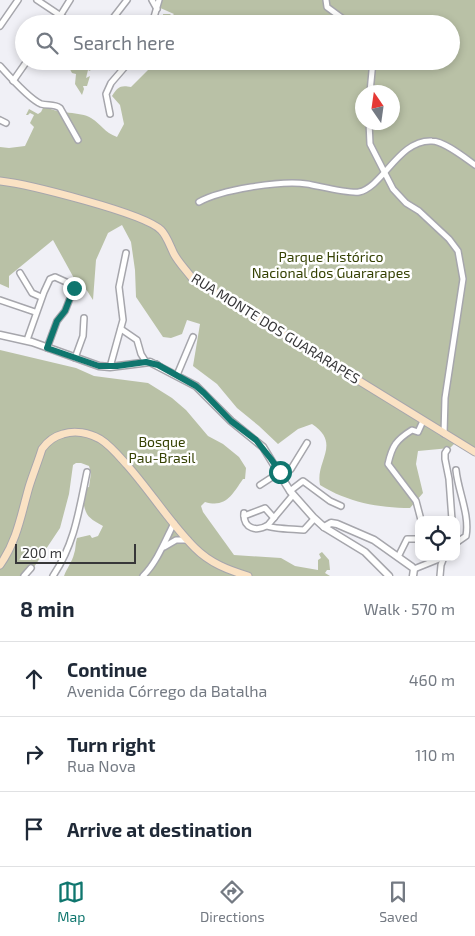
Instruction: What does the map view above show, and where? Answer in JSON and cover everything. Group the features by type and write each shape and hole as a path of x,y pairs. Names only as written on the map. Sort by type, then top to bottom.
{"main road":[{"name":"RUA MONTE DOS GUARARAPES","path":"0,182 16,183 126,213 150,222 162,231 182,267 192,278 475,452"},
{"path":"0,565 12,546 21,522 29,487 42,449 55,437 68,432 92,435 106,443 140,480 188,540 208,559 248,576"}],"street":[{"path":"0,26 18,0"},
{"path":"37,0 60,15"},
{"path":"62,15 70,0"},
{"path":"115,15 127,0"},
{"path":"152,0 157,9"},
{"path":"155,15 159,0"},
{"path":"326,0 327,7 338,15"},
{"path":"0,66 13,81 39,103 60,108 78,140"},
{"path":"13,81 21,70"},
{"path":"110,114 106,94 111,83 122,70"},
{"path":"371,85 372,70"},
{"path":"369,130 370,144 393,189 406,203 428,219 449,239 458,251 462,279 445,398 444,434"},
{"path":"198,202 209,196 240,189 286,184 303,184 349,192 362,192 395,159 407,150 432,140 443,144 475,165"},
{"path":"110,367 121,329 123,313 119,287 126,253"},
{"path":"20,273 32,293 41,298"},
{"path":"26,340 41,298 52,278 66,282"},
{"path":"47,348 57,321 65,311 74,288"},
{"path":"0,300 36,312"},
{"path":"75,358 83,336 84,318"},
{"path":"121,329 138,340 141,354 146,362"},
{"path":"0,334 26,340 99,366 110,367 146,362 154,363 196,386 231,421 256,440 271,459 292,493 314,519 365,552 389,576"},
{"path":"177,375 193,338"},
{"path":"420,516 416,500 388,464 391,448 401,437 412,430 418,432 423,421"},
{"path":"260,485 293,467 307,443"},
{"path":"447,450 445,458 449,479 452,516"},
{"path":"456,470 458,489 467,522 466,536 460,540"},
{"path":"53,576 66,556 73,536 87,472"},
{"path":"274,518 265,508 244,515 248,526 253,529 267,526 274,518 292,493 304,481 330,501 341,506"},
{"path":"267,526 304,530 314,519"},
{"path":"143,576 161,549 174,523"},
{"path":"324,527 331,523 337,524 361,534 396,555 413,573 436,561"},
{"path":"161,549 173,541 180,539 188,540"},
{"path":"396,555 407,539 415,539"},
{"path":"440,576 442,561"},
{"path":"24,576 31,568"}],"green space":[{"name":"Parque Histórico Nacional dos Guararapes","path":"159,0 475,0 475,452 457,441 450,448 418,451 416,464 423,493 410,508 387,507 352,500 320,485 319,476 326,446 321,431 312,424 298,429 278,444 237,408 217,384 193,366 200,324 187,320 182,334 171,338 163,337 136,297 131,242 122,225 108,233 96,260 93,300 82,283 75,280 53,240 9,276 9,288 0,284 0,147 25,146 34,127 30,123 34,115 30,113 26,115 29,109 38,114 44,106 56,111 81,114 91,118 117,137 124,124 120,105 112,96 120,87 131,87 148,70 460,70 460,15 173,15 158,7"},
{"path":"70,70 88,70 86,78 90,76 87,86 83,86 82,95 75,84 76,74"},
{"name":"Bosque Pau-Brasil","path":"0,350 76,368 94,376 148,383 172,398 186,410 208,436 223,444 239,457 246,468 245,479 243,479 228,499 218,503 205,502 201,506 203,512 234,555 281,558 295,566 318,570 318,560 321,558 319,554 322,552 329,560 330,570 327,570 325,573 330,576 64,576 73,557 77,538 90,535 92,538 98,536 103,526 87,514 84,506 85,488 89,487 91,473 89,466 76,463 73,465 69,494 60,528 32,570 23,576 0,576"}],"waterway":[{"path":"152,360 158,361 168,368"}],"route":[{"path":"74,288 64,313 57,321 47,348 99,366 110,367 146,362 158,365 196,386 204,393 231,421 256,440 280,472"}]}
